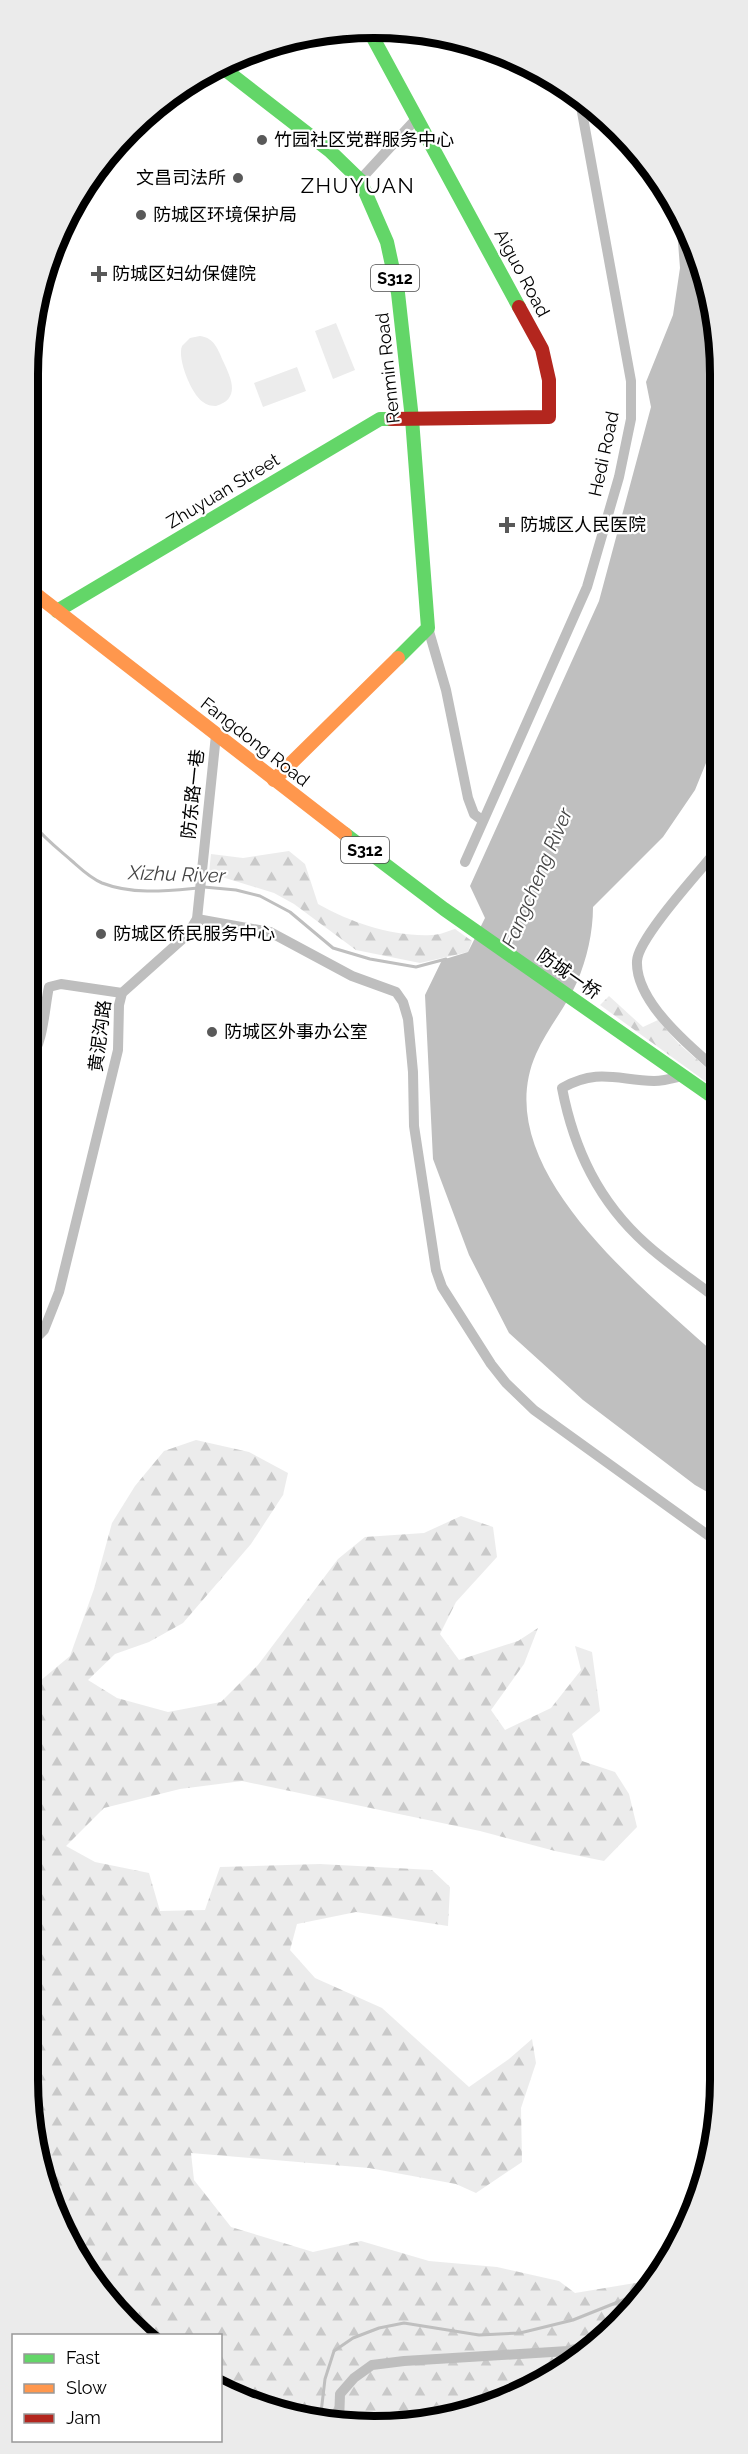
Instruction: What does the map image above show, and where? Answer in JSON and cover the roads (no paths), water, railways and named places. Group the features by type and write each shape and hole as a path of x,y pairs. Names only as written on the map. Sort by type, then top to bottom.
{"main road":[{"name":"Aiguo Road","path":"375,38 542,349 549,380 549,417 412,419"},
{"name":"Renmin Road","path":"228,71 330,151 360,180 387,242 398,293 412,419 428,628"},
{"name":"Zhuyuan Street","path":"57,611 380,419 412,419"},
{"name":"Fangdong Road","path":"38,596 274,780 457,918"},
{"path":"274,780 428,628"},
{"name":"防城一桥","path":"457,918 683,1076"},
{"name":"S312","path":"683,1076 710,1095"}],"street":[{"name":"Hedi Road","path":"465,862 587,587 619,477 631,419 631,381 582,109"},
{"path":"360,180 417,118"},
{"name":"Renmin Road","path":"428,628 446,690 468,798 474,814 482,820"},
{"name":"防东路一巷","path":"196,919 216,735"},
{"path":"710,859 649,934 637,959 638,976 660,1014 680,1039 710,1064"},
{"path":"196,919 270,932 352,976 396,992 404,1002 408,1019 418,1156 436,1270 442,1287 491,1364 506,1383 534,1410 710,1537"},
{"name":"黄泥沟路","path":"38,1336 44,1330 59,1292 85,1186 118,1050 118,1005 122,993 187,935 196,919"},
{"path":"38,1046 44,1007 50,987 60,984 122,993"},
{"path":"683,1076 657,1082 602,1076 586,1077 562,1088 571,1128 587,1169 622,1220 647,1245 710,1293"},
{"path":"339,2415 340,2394 354,2378 372,2366 404,2361 568,2351 577,2348"}],"water":[{"name":"Fangcheng River","path":"676,226 699,287 710,352 710,753 695,790 663,837 593,907 591,936 581,973 536,1054 526,1097 533,1140 552,1182 580,1222 650,1296 710,1350 710,1494 695,1485 583,1400 509,1333 469,1255 433,1159 425,995 442,960 468,952 485,918 470,886 599,601 651,407 646,382 673,315 680,268"}],"waterway":[{"name":"Xizhu River","path":"38,829 82,870 102,883 138,891 198,888"},
{"name":"Xizhu River","path":"204,887 236,890 260,896 290,912 333,948 370,959 416,967 446,959"},
{"path":"321,2412 325,2379 334,2351 353,2338 379,2328 404,2323 479,2335 520,2333 573,2320 631,2297"}],"place":[{"name":"竹园社区党群服务中心","path":"262,140"},
{"name":"文昌司法所","path":"238,178"},
{"name":"防城区环境保护局","path":"141,215"},
{"name":"防城区妇幼保健院","path":"99,274"},
{"name":"防城区人民医院","path":"507,525"},
{"name":"防城区侨民服务中心","path":"101,934"},
{"name":"防城区外事办公室","path":"212,1032"}],"district":[{"name":"ZHUYUAN","path":"358,186"}]}
